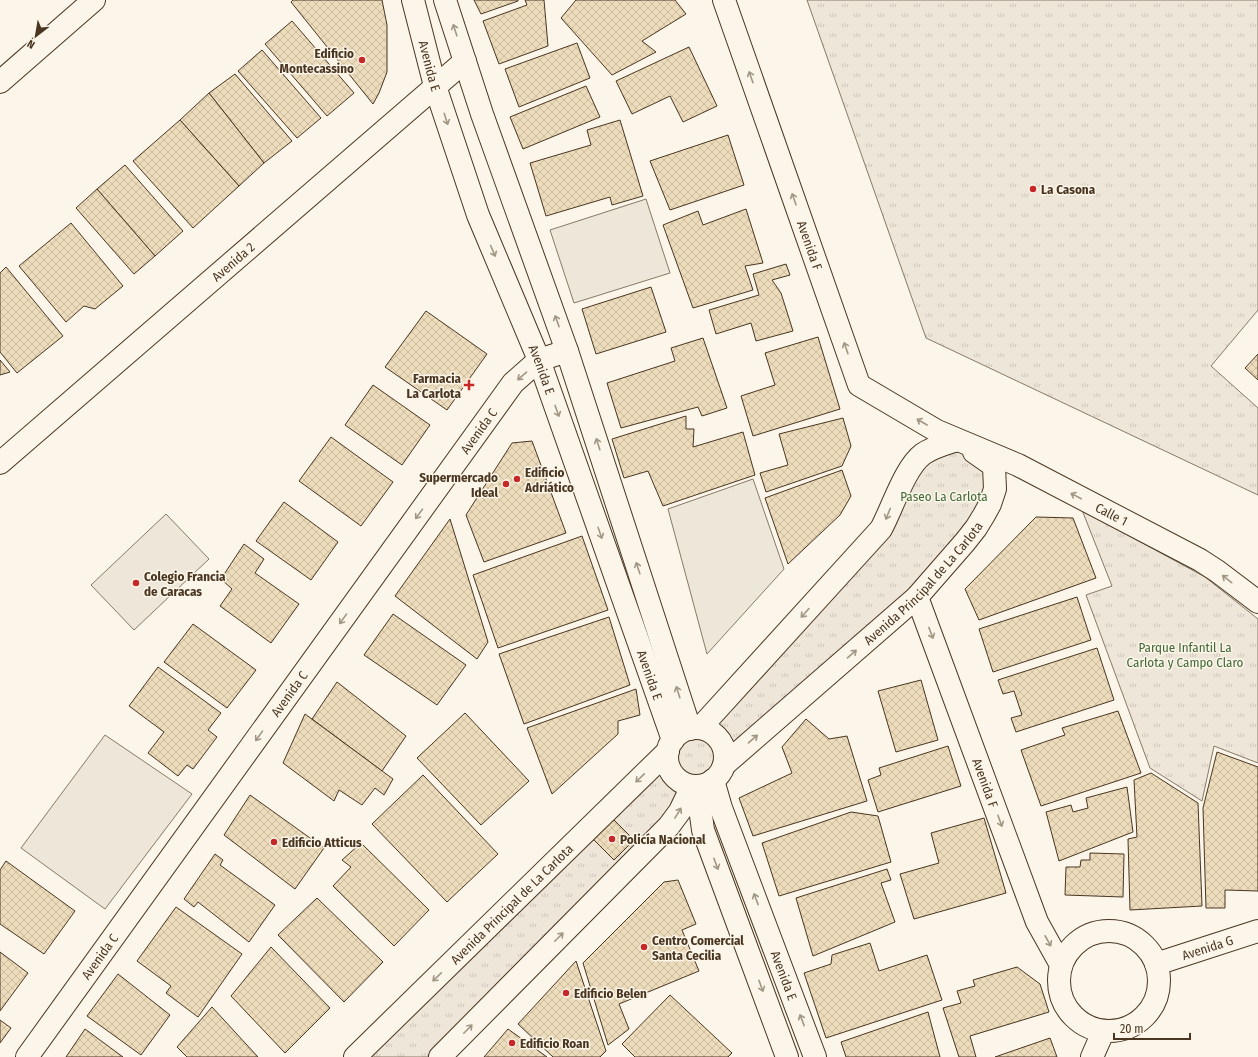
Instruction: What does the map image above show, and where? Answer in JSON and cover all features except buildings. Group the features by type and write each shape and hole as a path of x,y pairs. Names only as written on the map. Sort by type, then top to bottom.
{"street":[{"path":"0,82 94,0"},
{"name":"Avenida E","path":"413,0 435,86 478,215 540,360 683,737"},
{"name":"Avenida E","path":"445,0 485,121 567,351 683,737"},
{"name":"Avenida F","path":"724,0 859,385 938,431 957,440"},
{"name":"Avenida 2","path":"0,463 465,60"},
{"name":"Avenida C","path":"27,1057 513,383 540,360 567,351"},
{"name":"Avenida Principal de La Carlota","path":"354,1057 683,737 881,529 894,498 916,460 923,454 938,446 957,440 994,466 995,489 990,504 976,528 917,597 707,779 669,826 440,1057"},
{"name":"Calle 1","path":"957,440 1018,465 1200,560 1258,602"},
{"name":"Avenida F","path":"917,597 1037,922 1061,965"},
{"path":"711,732 722,744 725,754 707,779 680,781 674,776 668,764 683,737 711,732"},
{"name":"Avenida E","path":"707,779 721,808 813,1051"},
{"name":"Avenida E","path":"707,779 700,808 703,830 784,1056"},
{"path":"1108,931 1123,933 1138,940 1149,950 1156,964 1160,983 1156,1001 1145,1017 1126,1029 1103,1032 1088,1027 1076,1019 1066,1008 1060,994 1058,980 1061,965 1068,952 1079,941 1093,933 1108,931"},
{"name":"Avenida G","path":"1156,964 1258,931"},
{"path":"1092,1057 1103,1032"},
{"path":"784,1056 813,1051"}],"green space":[{"name":"La Casona","path":"807,0 1258,0 1258,310 1211,366 1258,408 1258,495 926,338"},
{"name":"Paseo La Carlota","path":"957,440 994,466 976,528 724,765 440,1057 355,1057 668,751 881,529 905,479"},
{"name":"Parque Infantil La Carlota y Campo Claro","path":"1082,510 1205,577 1258,619 1258,763 1214,746 1202,801 1150,768 1086,595 1112,586"},
{"path":"166,514 209,559 134,630 91,585"},
{"path":"105,735 192,794 105,909 21,848"}],"shaded area":[{"path":"646,199 670,273 574,303 550,230"},
{"path":"753,479 784,569 707,654 668,509"}],"place":[{"name":"Edificio Montecassino","path":"362,60"},
{"name":"La Casona","path":"1033,189"},
{"name":"Farmacia La Carlota","path":"469,385"},
{"name":"Edificio Adriático","path":"517,479"},
{"name":"Supermercado Ideal","path":"506,484"},
{"name":"Colegio Francia de Caracas","path":"136,583"},
{"name":"Policía Nacional","path":"612,839"},
{"name":"Edificio Atticus","path":"274,842"},
{"name":"Centro Comercial Santa Cecilia","path":"644,947"},
{"name":"Edificio Belen","path":"566,993"},
{"name":"Edificio Roan","path":"512,1043"}]}
